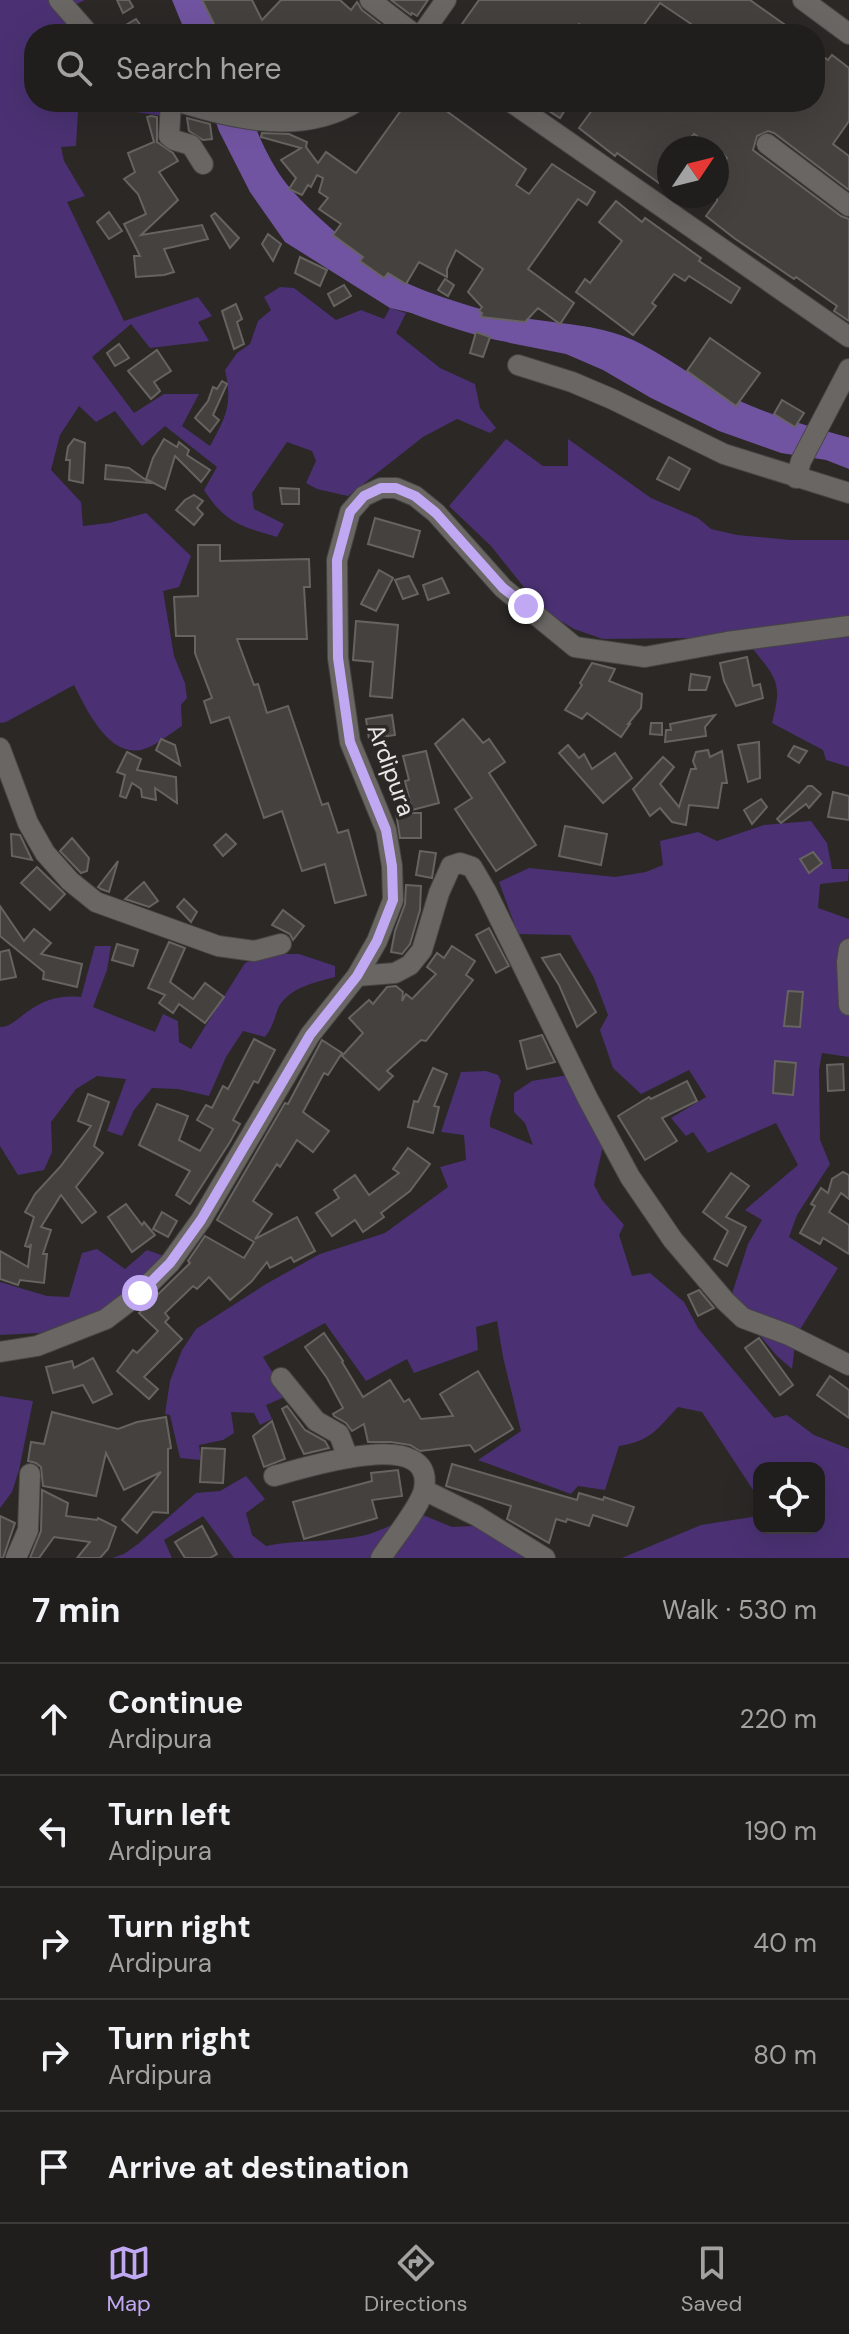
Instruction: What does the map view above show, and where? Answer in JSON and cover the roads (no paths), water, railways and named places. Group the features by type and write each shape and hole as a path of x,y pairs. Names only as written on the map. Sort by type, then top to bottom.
{"street":[{"path":"59,0 80,24"},
{"path":"370,0 401,24"},
{"path":"429,24 446,0"},
{"path":"803,0 849,34"},
{"path":"170,112 169,136 191,145 203,164"},
{"path":"223,112 284,122 317,120 339,112"},
{"path":"525,112 844,334"},
{"path":"767,144 849,206"},
{"path":"518,365 612,399 724,454 798,469 849,493"},
{"path":"798,469 849,369"},
{"name":"Ardipura","path":"0,1352 37,1346 106,1319 140,1293 170,1263 201,1220 310,1035 357,976 377,941 393,900 392,866 386,830 350,742 338,658 337,560 350,512 364,496 381,488 396,488 415,496 436,513 503,588 575,647 645,657 727,642 849,626"},
{"path":"0,748 28,823 45,853 70,881 96,902 228,948 254,951 281,944"},
{"path":"357,976 395,973 410,965 422,950 439,893 451,866 460,863 472,867 630,1177 673,1240 743,1318 789,1335 849,1365"},
{"path":"849,949 849,1005"},
{"path":"281,1378 316,1421 339,1434 348,1458"},
{"path":"274,1476 348,1458 402,1454 418,1463 424,1474 424,1490 381,1558"},
{"path":"16,1558 28,1530 30,1474"},
{"path":"424,1490 477,1516 545,1558"}],"waterway":[{"path":"189,0 201,24"},
{"path":"236,112 252,151 277,193 325,241 394,291 434,308 483,323 614,347 745,418 849,451"}]}
